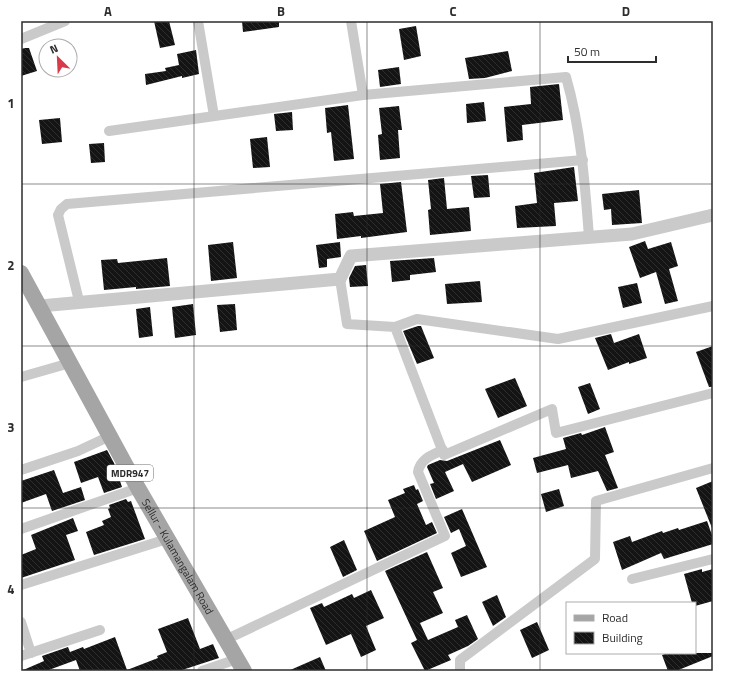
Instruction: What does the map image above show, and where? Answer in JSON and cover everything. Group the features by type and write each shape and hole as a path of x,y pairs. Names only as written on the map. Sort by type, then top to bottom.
{"main road":[{"name":"Sellur - Kulamangalam Road","path":"21,273 138,488 240,665"}],"street":[{"path":"21,38 65,21"},
{"path":"198,21 214,116"},
{"path":"351,21 363,95"},
{"path":"109,131 363,95 566,77 571,94 583,160 590,237"},
{"path":"79,301 58,215 61,209 67,204 583,160"},
{"path":"713,215 632,234 351,256 340,279 347,324 395,327 417,319 558,339 713,306"},
{"path":"40,306 79,301 340,279"},
{"path":"395,327 444,455 552,409 556,433 713,393"},
{"path":"21,377 70,363"},
{"path":"21,470 78,451 110,436"},
{"path":"225,640 445,536 418,472 419,466 429,456 443,450"},
{"path":"460,671 460,660 595,559 596,501 713,468"},
{"path":"21,529 138,488"},
{"path":"21,585 167,539"},
{"path":"632,579 713,559"},
{"path":"21,622 26,654 100,630"},
{"path":"202,671 240,665"}],"building":[{"path":"154,21 169,21 175,45 160,48"},
{"path":"242,21 279,21 279,27 243,32"},
{"path":"416,26 421,56 404,60 399,29"},
{"path":"29,48 37,71 21,76 21,49"},
{"path":"196,50 199,74 182,78 182,76 146,85 145,74 166,71 165,68 179,65 177,54"},
{"path":"508,51 512,71 485,78 469,79 465,58"},
{"path":"399,67 401,84 380,87 378,70"},
{"path":"559,84 563,120 522,125 523,140 507,142 504,107 531,104 530,87"},
{"path":"484,102 486,121 467,123 466,104"},
{"path":"348,105 354,159 334,161 331,132 327,133 325,108"},
{"path":"399,106 402,130 398,130 400,158 380,160 378,135 382,134 379,108"},
{"path":"292,112 293,130 276,131 274,114"},
{"path":"60,118 62,142 42,144 39,120"},
{"path":"267,137 270,167 253,168 250,139"},
{"path":"104,143 105,162 91,163 89,144"},
{"path":"574,167 578,201 554,203 556,226 517,228 515,206 537,203 534,173"},
{"path":"488,175 490,197 474,198 471,176"},
{"path":"444,178 447,209 469,207 471,231 430,235 428,210 431,209 428,180"},
{"path":"401,182 407,232 361,238 361,236 337,239 335,214 353,212 354,216 383,213 380,184"},
{"path":"639,190 642,223 612,225 611,209 604,210 602,194"},
{"path":"645,241 648,249 671,242 678,266 669,269 678,301 665,304 656,272 640,278 629,247"},
{"path":"233,242 237,278 211,281 208,245"},
{"path":"340,242 341,257 327,259 327,267 319,268 316,245"},
{"path":"167,258 170,286 104,290 101,260 117,259 118,263"},
{"path":"434,258 436,272 410,275 410,280 392,282 390,261"},
{"path":"366,265 368,286 350,287 349,278 355,266"},
{"path":"480,281 482,302 447,304 445,284"},
{"path":"637,283 642,303 623,308 618,287"},
{"path":"193,304 196,335 175,338 172,307"},
{"path":"235,304 237,330 220,332 217,305"},
{"path":"150,307 153,336 139,338 136,309"},
{"path":"421,326 434,358 417,364 403,331"},
{"path":"611,334 614,343 639,334 647,358 629,364 629,362 608,370 595,338"},
{"path":"713,346 713,387 709,387 696,352"},
{"path":"515,378 527,406 498,418 485,389"},
{"path":"590,383 600,409 588,414 578,387"},
{"path":"605,427 614,452 605,455 618,488 607,491 598,471 571,478 568,465 537,473 533,458 566,449 563,438 581,433 582,435"},
{"path":"500,440 511,465 472,482 463,464 445,472 454,491 436,499 430,484 434,483 427,467 428,465 440,460 447,461"},
{"path":"107,450 114,463 122,487 104,493 98,477 81,483 74,462"},
{"path":"54,470 63,493 81,487 85,500 52,511 46,494 21,503 21,481"},
{"path":"713,481 713,528 712,528 696,488"},
{"path":"414,485 416,490 418,489 423,501 417,504 426,525 432,522 437,533 377,561 364,531 395,517 388,500 405,493 403,489"},
{"path":"559,489 564,506 546,512 541,494"},
{"path":"126,499 128,502 131,501 145,539 94,555 86,532 104,525 102,521 111,517 108,509 110,508 109,505"},
{"path":"462,509 487,567 461,577 451,553 466,546 459,529 451,533 444,517"},
{"path":"73,518 78,531 66,535 75,560 21,578 21,555 36,549 31,535"},
{"path":"707,521 713,538 713,544 664,559 661,553 622,570 613,542 630,536 632,542 662,531 663,533 678,528 679,530"},
{"path":"344,540 357,570 343,577 330,547"},
{"path":"427,552 443,588 433,592 443,613 420,623 428,640 458,627 455,620 467,615 478,639 468,646 448,655 451,660 425,671 411,643 417,640 385,571"},
{"path":"702,569 702,572 713,569 713,601 696,606 696,602 692,602 684,574"},
{"path":"371,590 384,618 366,626 376,650 361,657 351,634 326,645 310,608 322,603 324,607 352,594 354,598"},
{"path":"497,595 506,617 493,626 482,602"},
{"path":"188,618 200,649 213,644 219,658 179,671 80,671 76,660 46,671 21,671 44,661 42,656 68,647 70,652 83,647 84,649 115,637 127,670 158,658 157,656 167,652 158,629"},
{"path":"537,622 549,650 532,658 520,630"},
{"path":"713,653 713,656 676,671 668,671 662,655"},
{"path":"320,657 326,671 288,671"}]}
